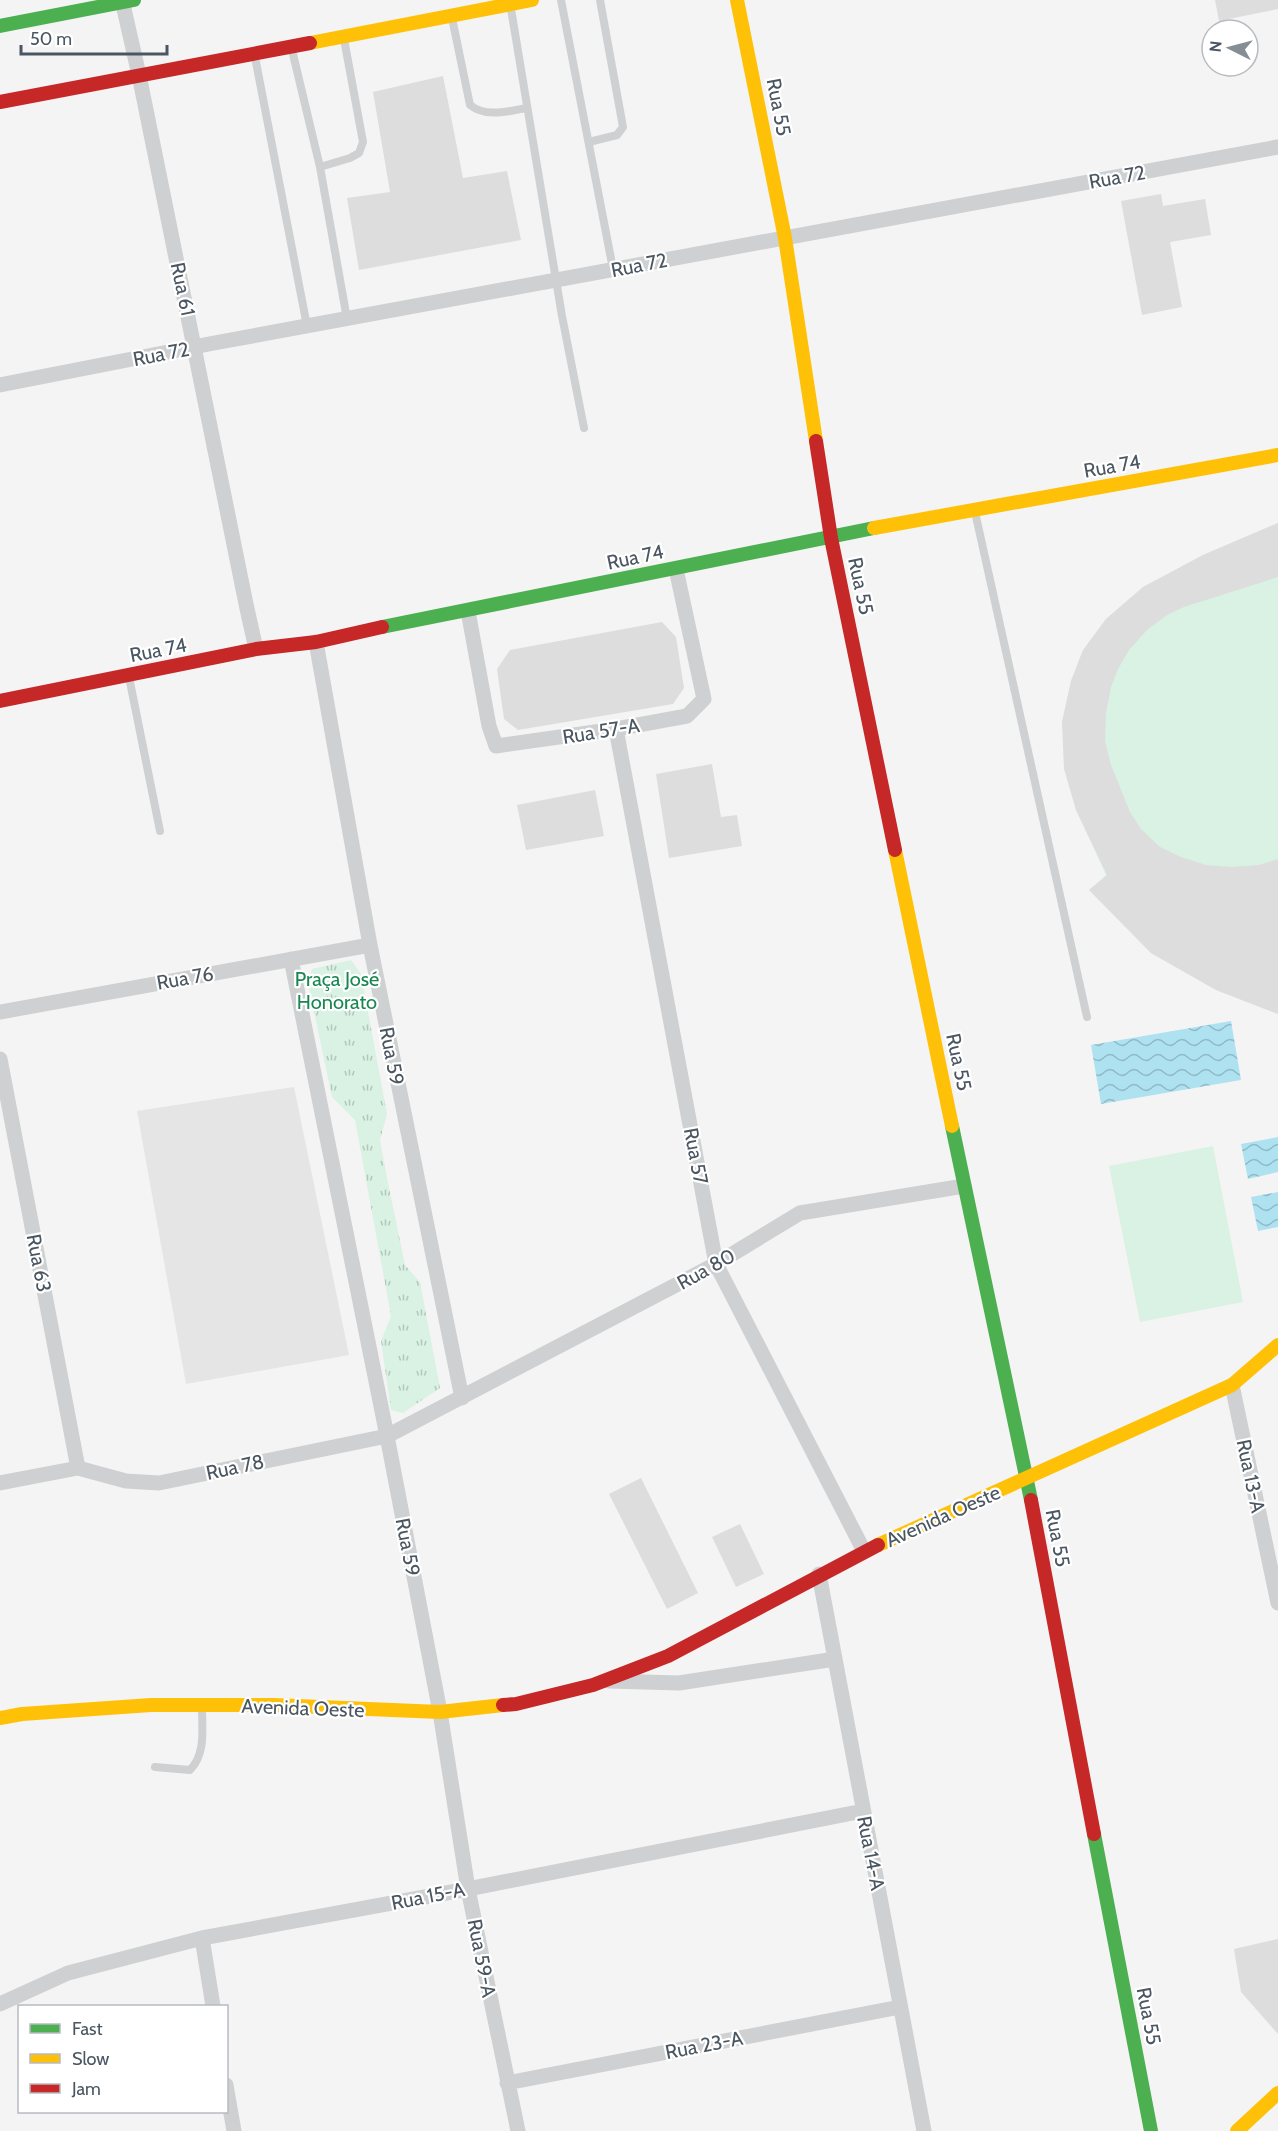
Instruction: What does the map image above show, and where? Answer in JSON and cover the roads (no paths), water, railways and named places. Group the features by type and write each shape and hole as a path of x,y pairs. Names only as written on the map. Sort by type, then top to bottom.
{"street":[{"path":"0,102 532,0"},
{"name":"Rua 55","path":"737,0 785,238 831,538 964,1186 1027,1479 1150,2131"},
{"path":"0,26 126,1"},
{"name":"Rua 61","path":"126,1 256,650"},
{"name":"Rua 72","path":"0,386 307,326 1278,147"},
{"name":"Rua 74","path":"0,701 256,650 316,642 360,631 974,510 1278,455"},
{"name":"Rua 57-A","path":"468,611 489,726 496,746 616,729 687,716 704,699 676,569"},
{"name":"Rua 59","path":"316,642 370,945 462,1398"},
{"name":"Rua 57","path":"616,729 716,1264 864,1551"},
{"name":"Rua 76","path":"0,1012 370,945"},
{"name":"Rua 59","path":"291,959 440,1712"},
{"name":"Rua 63","path":"0,1059 78,1468"},
{"name":"Rua 80","path":"462,1398 716,1264 800,1213 964,1186"},
{"name":"Avenida Oeste","path":"0,1718 22,1714 152,1705 273,1706 440,1712 516,1704 603,1681 668,1656 864,1551 1232,1385 1278,1345"},
{"name":"Rua 13-A","path":"1232,1385 1278,1603"},
{"name":"Rua 78","path":"0,1483 78,1468 126,1481 159,1483 387,1436 462,1398"},
{"name":"Rua 14-A","path":"819,1574 924,2131"},
{"name":"Avenida Oeste","path":"603,1681 679,1683 835,1659"},
{"name":"Rua 59-A","path":"440,1712 468,1889 518,2131"},
{"name":"Rua 15-A","path":"0,2004 68,1973 202,1938 468,1889 863,1811"},
{"path":"202,1938 213,2005"},
{"name":"Rua 23-A","path":"507,2083 900,2007"},
{"path":"1237,2131 1278,2093"},
{"path":"228,2096 234,2131"}],"lane":[{"path":"561,0 613,269"},
{"path":"589,142 617,135 622,127 600,0"},
{"path":"510,4 556,280 584,428"},
{"path":"452,15 470,105 477,111 489,113 528,108"},
{"path":"320,167 359,153 363,142 344,35"},
{"path":"291,45 320,167 347,319"},
{"path":"254,52 307,326"},
{"path":"974,510 1087,1017"},
{"path":"129,676 160,831"},
{"path":"155,1767 190,1770 198,1762 201,1747 202,1706"}],"water":[{"path":"1231,1021 1241,1080 1101,1104 1091,1045"},
{"path":"1278,1137 1278,1172 1248,1179 1241,1144"},
{"path":"1278,1192 1278,1227 1258,1231 1251,1197"}],"park label":[{"name":"Praça José Honorato","path":"337,990"}]}
